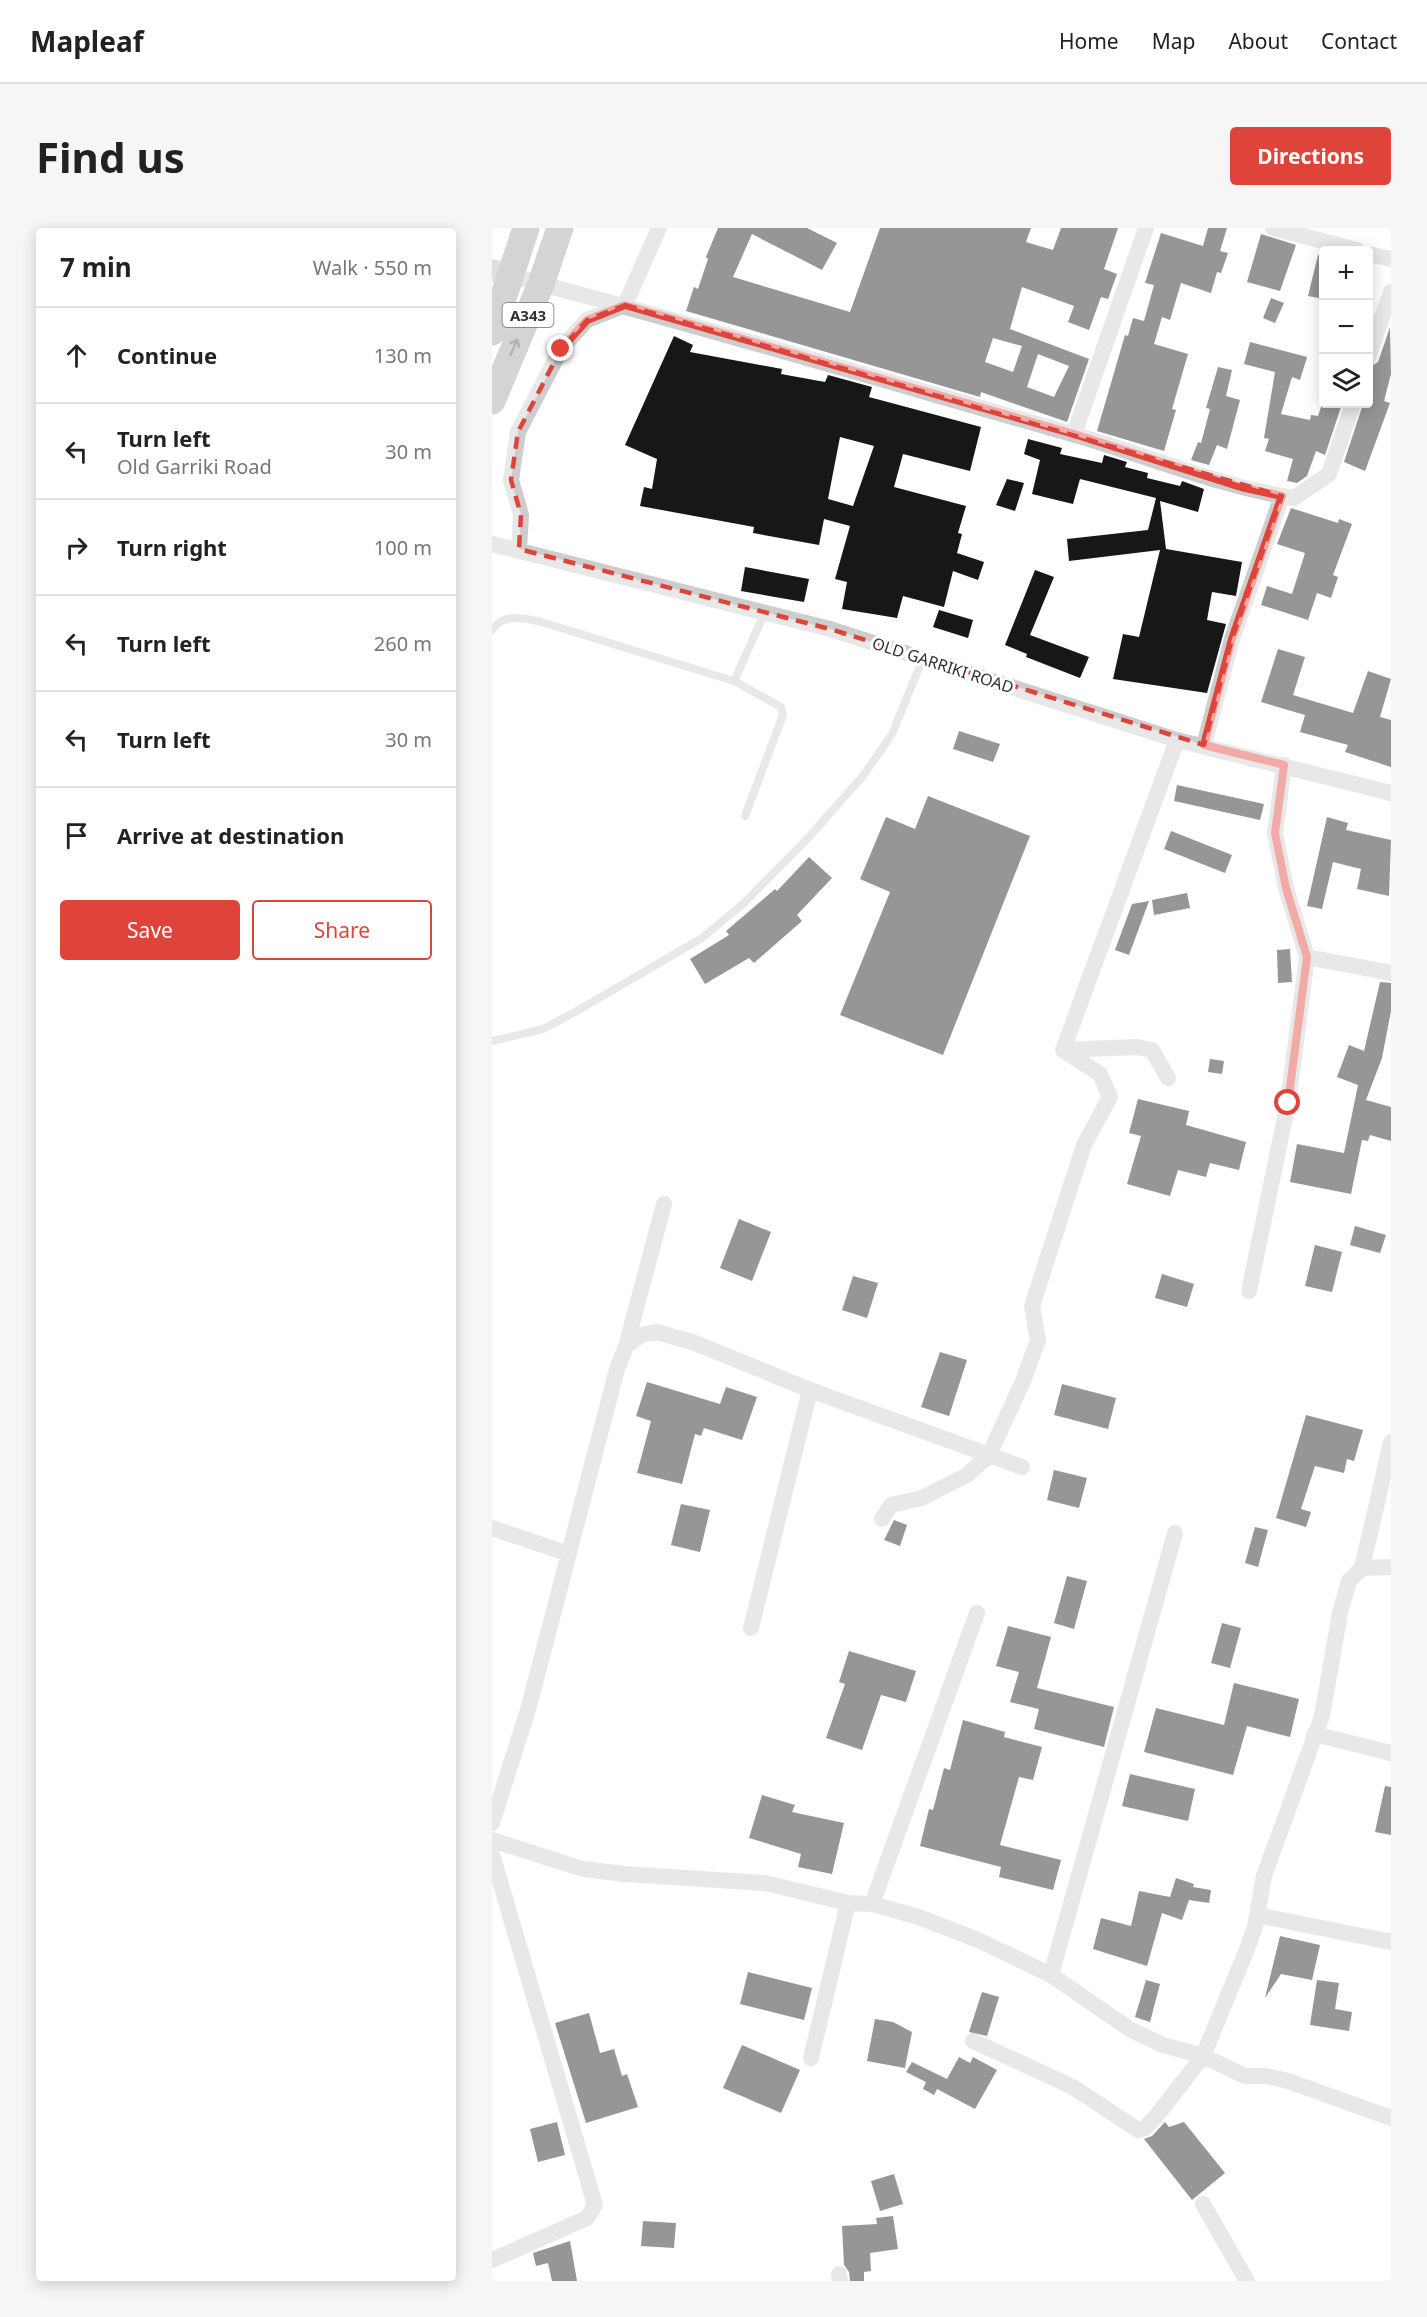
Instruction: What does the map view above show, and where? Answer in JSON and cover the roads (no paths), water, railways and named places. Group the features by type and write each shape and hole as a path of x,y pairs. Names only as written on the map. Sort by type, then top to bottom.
{"highway":[{"name":"A343","path":"492,332 502,273 526,228"},
{"name":"A343","path":"492,401 541,284 560,228"}],"street":[{"path":"519,549 521,515 511,480 518,432 561,349 587,320 625,305 659,228"},
{"path":"1074,434 1146,228"},
{"path":"1273,228 1342,246"},
{"path":"1373,255 1391,259"},
{"path":"502,273 625,305 1074,434 1241,487 1294,498 1329,474 1352,408"},
{"path":"1369,354 1391,292"},
{"path":"1204,745 1232,639 1282,496"},
{"name":"OLD GARRIKI ROAD","path":"492,544 830,629 1178,740 1391,793"},
{"path":"1063,1050 1178,740"},
{"path":"1249,1291 1288,1103 1307,957 1289,899 1275,833 1284,765"},
{"path":"1307,957 1391,973"},
{"path":"1063,1050 1136,1047 1152,1050 1168,1078"},
{"path":"882,1518 891,1505 922,1498 967,1475 989,1455 1023,1380 1038,1340 1032,1306 1084,1145 1110,1097 1100,1074 1063,1050"},
{"path":"492,1823 528,1710 617,1369 626,1346 664,1204"},
{"path":"626,1346 641,1335 657,1332 696,1343 810,1390 1022,1467"},
{"path":"751,1628 810,1390"},
{"path":"973,2041 1073,2086 1138,2130 1158,2114 1203,2056 1245,1954 1257,1915 1264,1876 1322,1716 1340,1613 1349,1581 1362,1568 1391,1442"},
{"path":"492,1528 569,1554"},
{"path":"1051,1976 1175,1533"},
{"path":"1362,1568 1391,1567"},
{"path":"872,1904 977,1613"},
{"path":"1314,1734 1391,1753"},
{"path":"492,1840 583,1869 624,1874 765,1883 848,1903 872,1904 935,1922 1051,1976 1131,2030 1163,2045 1203,2056 1245,2076 1266,2076 1288,2081 1391,2118"},
{"path":"492,1854 595,2205 587,2218 492,2260"},
{"path":"811,2058 848,1903"},
{"path":"1257,1915 1391,1942"},
{"path":"1203,2204 1247,2281"}],"lane":[{"path":"734,681 765,612"},
{"path":"492,630 499,621 509,617 538,621 734,681 781,707 783,715 745,816"},
{"path":"492,1041 543,1029 575,1012 702,938 744,903 808,838 863,776 891,734 923,658"}]}
